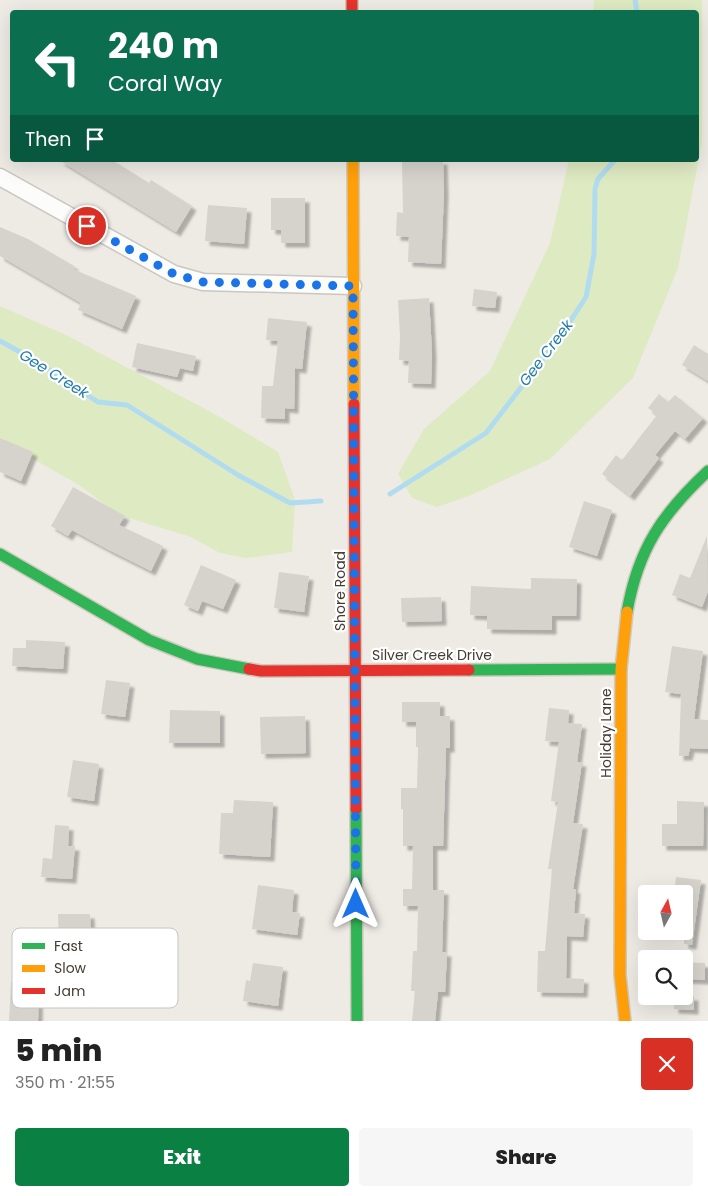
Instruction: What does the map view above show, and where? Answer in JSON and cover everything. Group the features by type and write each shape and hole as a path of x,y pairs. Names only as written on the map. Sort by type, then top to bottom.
{"street":[{"name":"Shore Road","path":"352,162 357,1021"},
{"path":"0,177 174,274 203,282 353,286"},
{"name":"Holiday Lane","path":"625,1021 620,975 624,622 630,588 645,550 666,514 708,471"},
{"name":"Silver Creek Drive","path":"0,554 149,640 197,659 261,671 622,669"}],"green space":[{"path":"594,0 702,0 702,142 699,158 699,10 593,10"},
{"path":"569,162 698,162 678,268 633,378 550,459 469,496 437,507 412,498 398,474 424,429 490,371 550,243"},
{"path":"0,306 66,335 220,417 278,452 295,500 292,552 246,558 220,553 191,537 119,515 79,485 0,440"}],"building":[{"path":"62,162 115,162 149,183 151,180 192,206 176,232"},
{"path":"402,162 443,162 444,192 441,264 408,262 409,237 396,236 397,212 403,213"},
{"path":"271,198 305,198 305,243 281,243 281,230 271,230"},
{"path":"208,205 247,208 244,244 205,241"},
{"path":"0,227 28,239 74,266 73,269 136,296 122,329 78,310 81,303 0,256"},
{"path":"474,289 497,292 495,308 472,306"},
{"path":"429,298 432,353 431,384 408,383 409,361 399,360 398,300"},
{"path":"268,318 307,322 302,369 295,368 294,409 285,408 285,419 261,418 262,386 273,386 278,341 266,340"},
{"path":"137,343 196,356 193,371 180,368 177,377 132,367"},
{"path":"694,345 708,354 708,381 682,365"},
{"path":"659,394 668,402 675,395 703,418 685,439 675,431 655,455 659,458 630,496 602,474 616,455 622,460 657,415 648,408"},
{"path":"0,438 33,452 21,481 0,472"},
{"path":"73,487 125,516 119,525 163,546 151,571 72,530 68,536 51,526"},
{"path":"584,501 612,510 597,556 569,547"},
{"path":"707,536 708,591 702,607 672,595 680,574 690,578"},
{"path":"201,565 236,580 223,609 202,601 198,611 184,605"},
{"path":"279,572 309,576 304,612 274,608"},
{"path":"531,578 577,579 576,616 552,616 552,630 487,629 487,616 470,615 471,586 531,589"},
{"path":"441,597 442,621 402,622 401,598"},
{"path":"26,640 65,642 63,669 12,666 13,648 26,648"},
{"path":"672,646 703,651 694,719 708,720 708,749 690,748 688,756 679,756 681,694 665,692"},
{"path":"106,680 130,683 125,717 101,714"},
{"path":"402,702 440,702 440,716 450,716 450,748 446,748 443,846 433,846 433,890 444,890 442,952 447,952 445,992 438,992 435,1021 412,1021 415,991 411,991 413,951 417,951 418,906 403,906 403,889 412,889 413,846 403,846 401,788 417,788 418,747 416,747 416,722 402,722"},
{"path":"549,708 569,710 568,723 582,724 577,762 582,762 573,823 583,824 573,889 576,889 574,913 585,914 583,937 567,936 566,978 584,979 583,993 537,992 538,951 545,951 552,869 548,869 558,802 551,801 559,742 545,741"},
{"path":"170,710 220,711 220,743 169,743"},
{"path":"305,716 306,753 261,754 260,717"},
{"path":"73,760 99,764 94,801 67,797"},
{"path":"234,800 273,802 270,857 219,854 221,813 233,813"},
{"path":"677,801 704,802 703,846 662,846 662,824 677,824"},
{"path":"55,825 69,826 68,846 75,846 72,879 41,877 43,858 52,859"},
{"path":"676,877 701,880 693,938 693,885 675,885"},
{"path":"258,885 294,890 292,912 300,913 297,935 252,929"},
{"path":"58,914 90,914 90,928 58,928"},
{"path":"684,940 693,940 692,945 684,944"},
{"path":"693,962 705,963 705,980 693,979"},
{"path":"253,963 283,967 278,1006 243,1001 246,980 250,981"},
{"path":"12,982 12,1008 38,1008 38,1021 9,1021"},
{"path":"694,996 694,1010 674,1009 674,1005 693,1005"}],"waterway":[{"name":"Gee Creek","path":"635,0 637,10"},
{"name":"Gee Creek","path":"390,494 486,433 562,334 586,297 594,254 595,189 598,179 613,162"},
{"name":"Gee Creek","path":"0,341 31,358 98,402 127,405 238,475 290,503 321,501"}],"traffic: fast":[{"path":"627,612 638,569 654,534 677,502 708,471"},
{"path":"0,554 149,640 197,659 249,669"},
{"path":"469,670 621,669"},
{"path":"356,809 357,1021"}],"traffic: slow":[{"path":"353,162 354,404"},
{"path":"625,1021 620,975 621,669 627,612"}],"traffic: jam":[{"path":"352,0 352,10"},
{"path":"354,404 356,809"},
{"path":"249,669 261,671 469,670"}],"route":[{"path":"87,226 174,274 203,282 353,286 356,904"}]}
